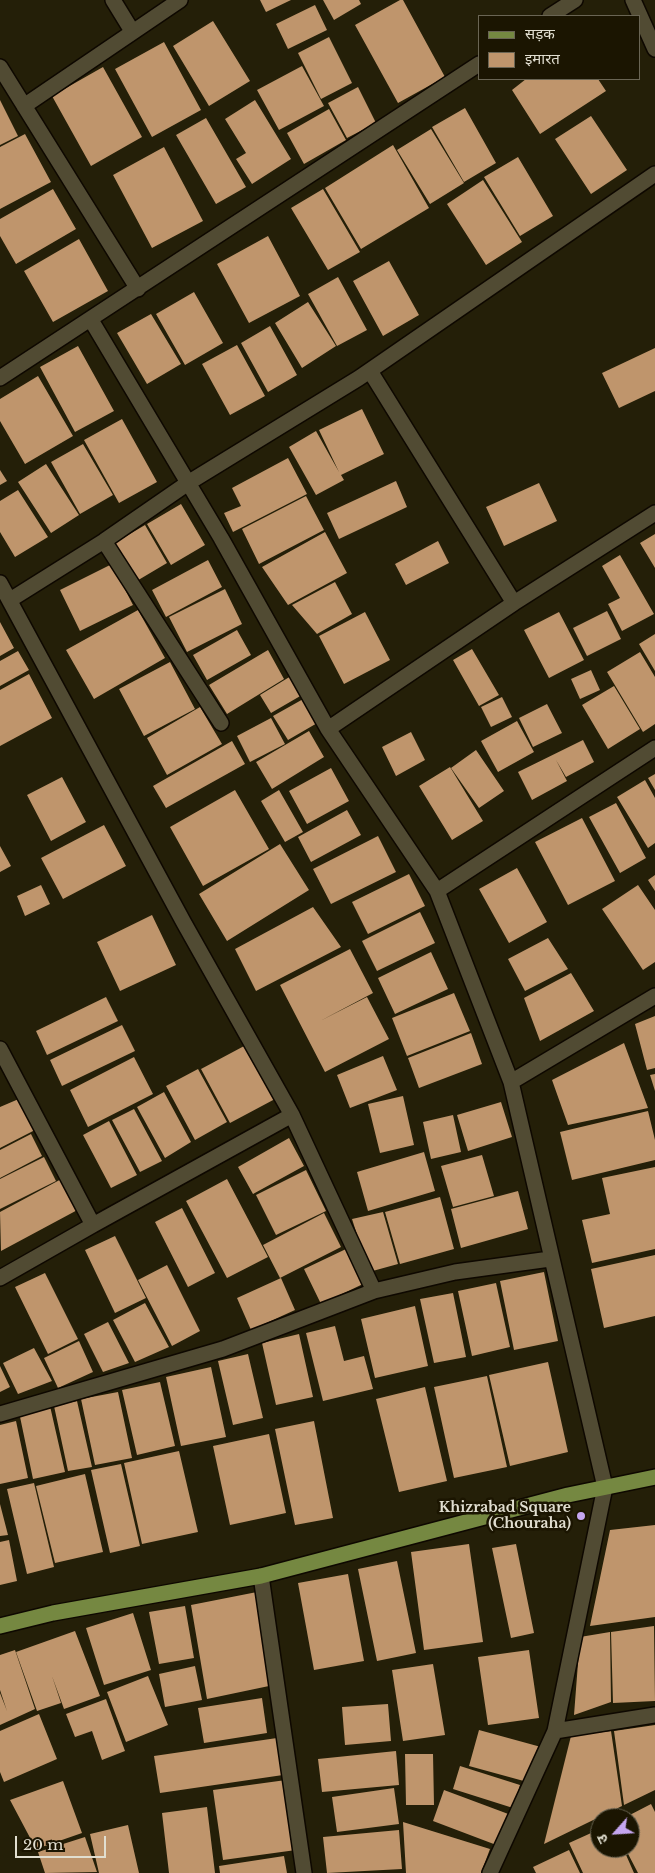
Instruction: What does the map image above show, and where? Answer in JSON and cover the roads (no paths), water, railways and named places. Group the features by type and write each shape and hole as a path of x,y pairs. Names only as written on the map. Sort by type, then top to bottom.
{"main road":[{"path":"0,1626 52,1613 261,1576 604,1487 655,1477"}],"street":[{"path":"113,0 132,31"},
{"path":"24,106 180,0"},
{"path":"552,15 575,0"},
{"path":"634,0 655,49"},
{"path":"0,378 138,290 478,65"},
{"path":"0,67 138,290"},
{"path":"10,600 104,541 188,483 370,371 655,174"},
{"path":"91,320 188,483 328,729 437,891 511,1082 550,1259 604,1487 555,1731 490,1873"},
{"path":"370,371 514,603"},
{"path":"328,729 514,603 655,513"},
{"path":"104,541 221,723"},
{"path":"0,583 184,923 292,1115 374,1291"},
{"path":"437,891 655,748"},
{"path":"511,1082 655,996"},
{"path":"0,1049 93,1225"},
{"path":"0,1278 292,1115"},
{"path":"0,1414 223,1349 374,1291 455,1272 550,1259"},
{"path":"261,1576 304,1873"},
{"path":"555,1731 655,1714"}],"place":[{"name":"Khizrabad Square (Chouraha)","path":"581,1516"}]}
